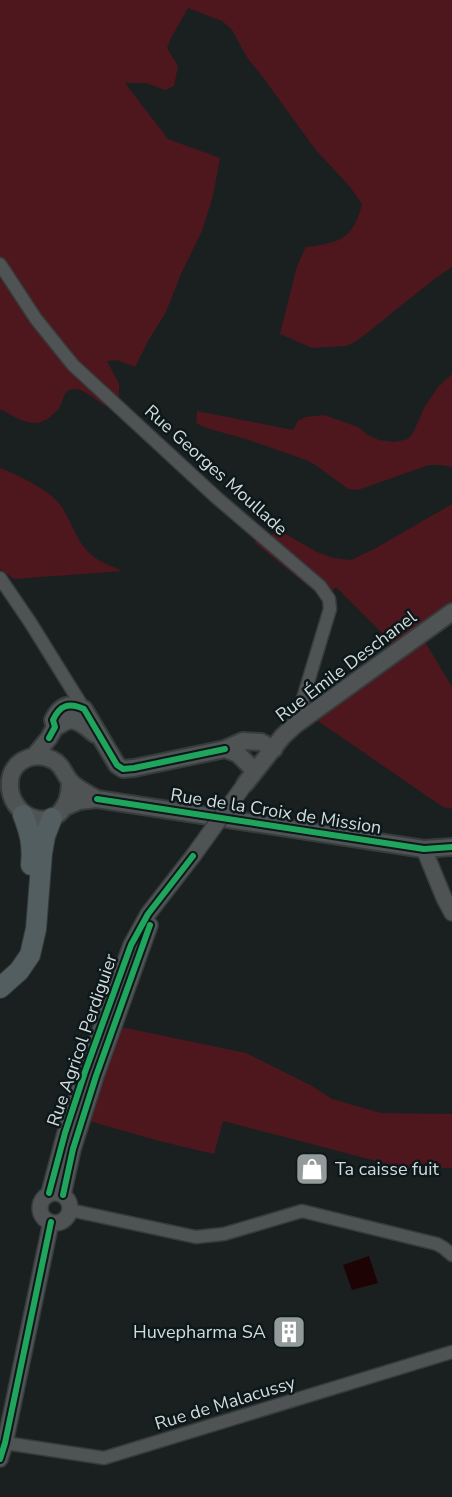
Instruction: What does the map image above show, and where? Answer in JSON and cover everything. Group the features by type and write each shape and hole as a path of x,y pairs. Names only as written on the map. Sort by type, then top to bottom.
{"highway":[{"path":"0,970 16,954 23,937 32,852 31,837 12,808"},
{"path":"0,988 19,971 30,955 36,929 45,836 57,813"}],"main road":[{"name":"Rue Émile Deschanel","path":"250,778 283,736 295,725 452,612"},
{"path":"53,760 53,720 56,714 66,706 75,705 84,709 117,765 123,769 225,749 243,741 261,742 274,749"},
{"path":"97,799 79,801 57,813 36,820 12,808 4,787 13,769 21,761 35,755 52,733 66,721 73,720 84,725 102,740"},
{"path":"225,749 238,754 250,778"},
{"path":"35,755 53,760 65,771 70,781 70,794 57,813"},
{"path":"70,781 97,799"},
{"name":"Rue de la Croix de Mission","path":"97,799 424,849 452,847"}],"street":[{"name":"Rue Georges Moullade","path":"0,264 36,319 73,365 217,498 320,586 329,599 330,609 295,725"},
{"path":"0,578 84,709"},
{"name":"Rue Agricol Perdiguier","path":"0,1459 51,1222 43,1217 40,1209 42,1200 56,1194 68,1122 131,945 141,924 250,778"},
{"path":"424,849 452,913"},
{"path":"51,1222 59,1222 66,1218 70,1210 69,1202 56,1194"},
{"path":"70,1210 196,1237 224,1234 302,1211 437,1244 452,1255"},
{"name":"Rue de Malacussy","path":"5,1443 104,1458 452,1352"}],"shaded area":[{"path":"0,0 452,0 452,267 355,342 346,346 312,348 280,334 297,266 306,247 328,244 343,237 354,225 362,204 350,187 315,149 248,59 232,30 222,21 188,8 167,48 178,66 174,86 165,90 146,83 125,83 168,139 220,158 213,196 202,231 166,312 135,367 117,360 107,361 119,384 119,398 105,406 84,391 72,389 66,392 59,408 54,413 38,423 21,420 0,409"},
{"path":"452,374 452,467 429,465 358,490 348,489 306,460 196,423 197,411 293,430 298,421 305,417 324,415 358,427 379,440 395,442 408,439 438,387"},
{"path":"0,468 30,482 57,501 82,545 103,562 123,571 14,579 0,569"},
{"path":"452,504 452,605 394,645 336,587 324,599 254,542 280,531 317,552 333,558 351,560"},
{"path":"425,642 452,687 452,809 443,807 315,719"},
{"path":"121,1027 246,1053 312,1086 332,1099 381,1113 452,1114 452,1168 403,1168 223,1121 214,1154 89,1121"},
{"path":"369,1256 378,1283 352,1290 343,1265"}],"cycle path":[{"path":"49,738 55,727 53,720 62,708 69,705 84,709 117,765 123,769 225,749"},
{"path":"97,799 424,849 452,847"},
{"path":"49,1193 85,1072 131,945 148,914 193,856"},
{"path":"63,1195 73,1149 96,1076 150,925"},
{"path":"0,1459 51,1222"}],"place":[{"name":"Ta caisse fuit","path":"312,1169"},
{"name":"Huvepharma SA","path":"289,1332"}]}
